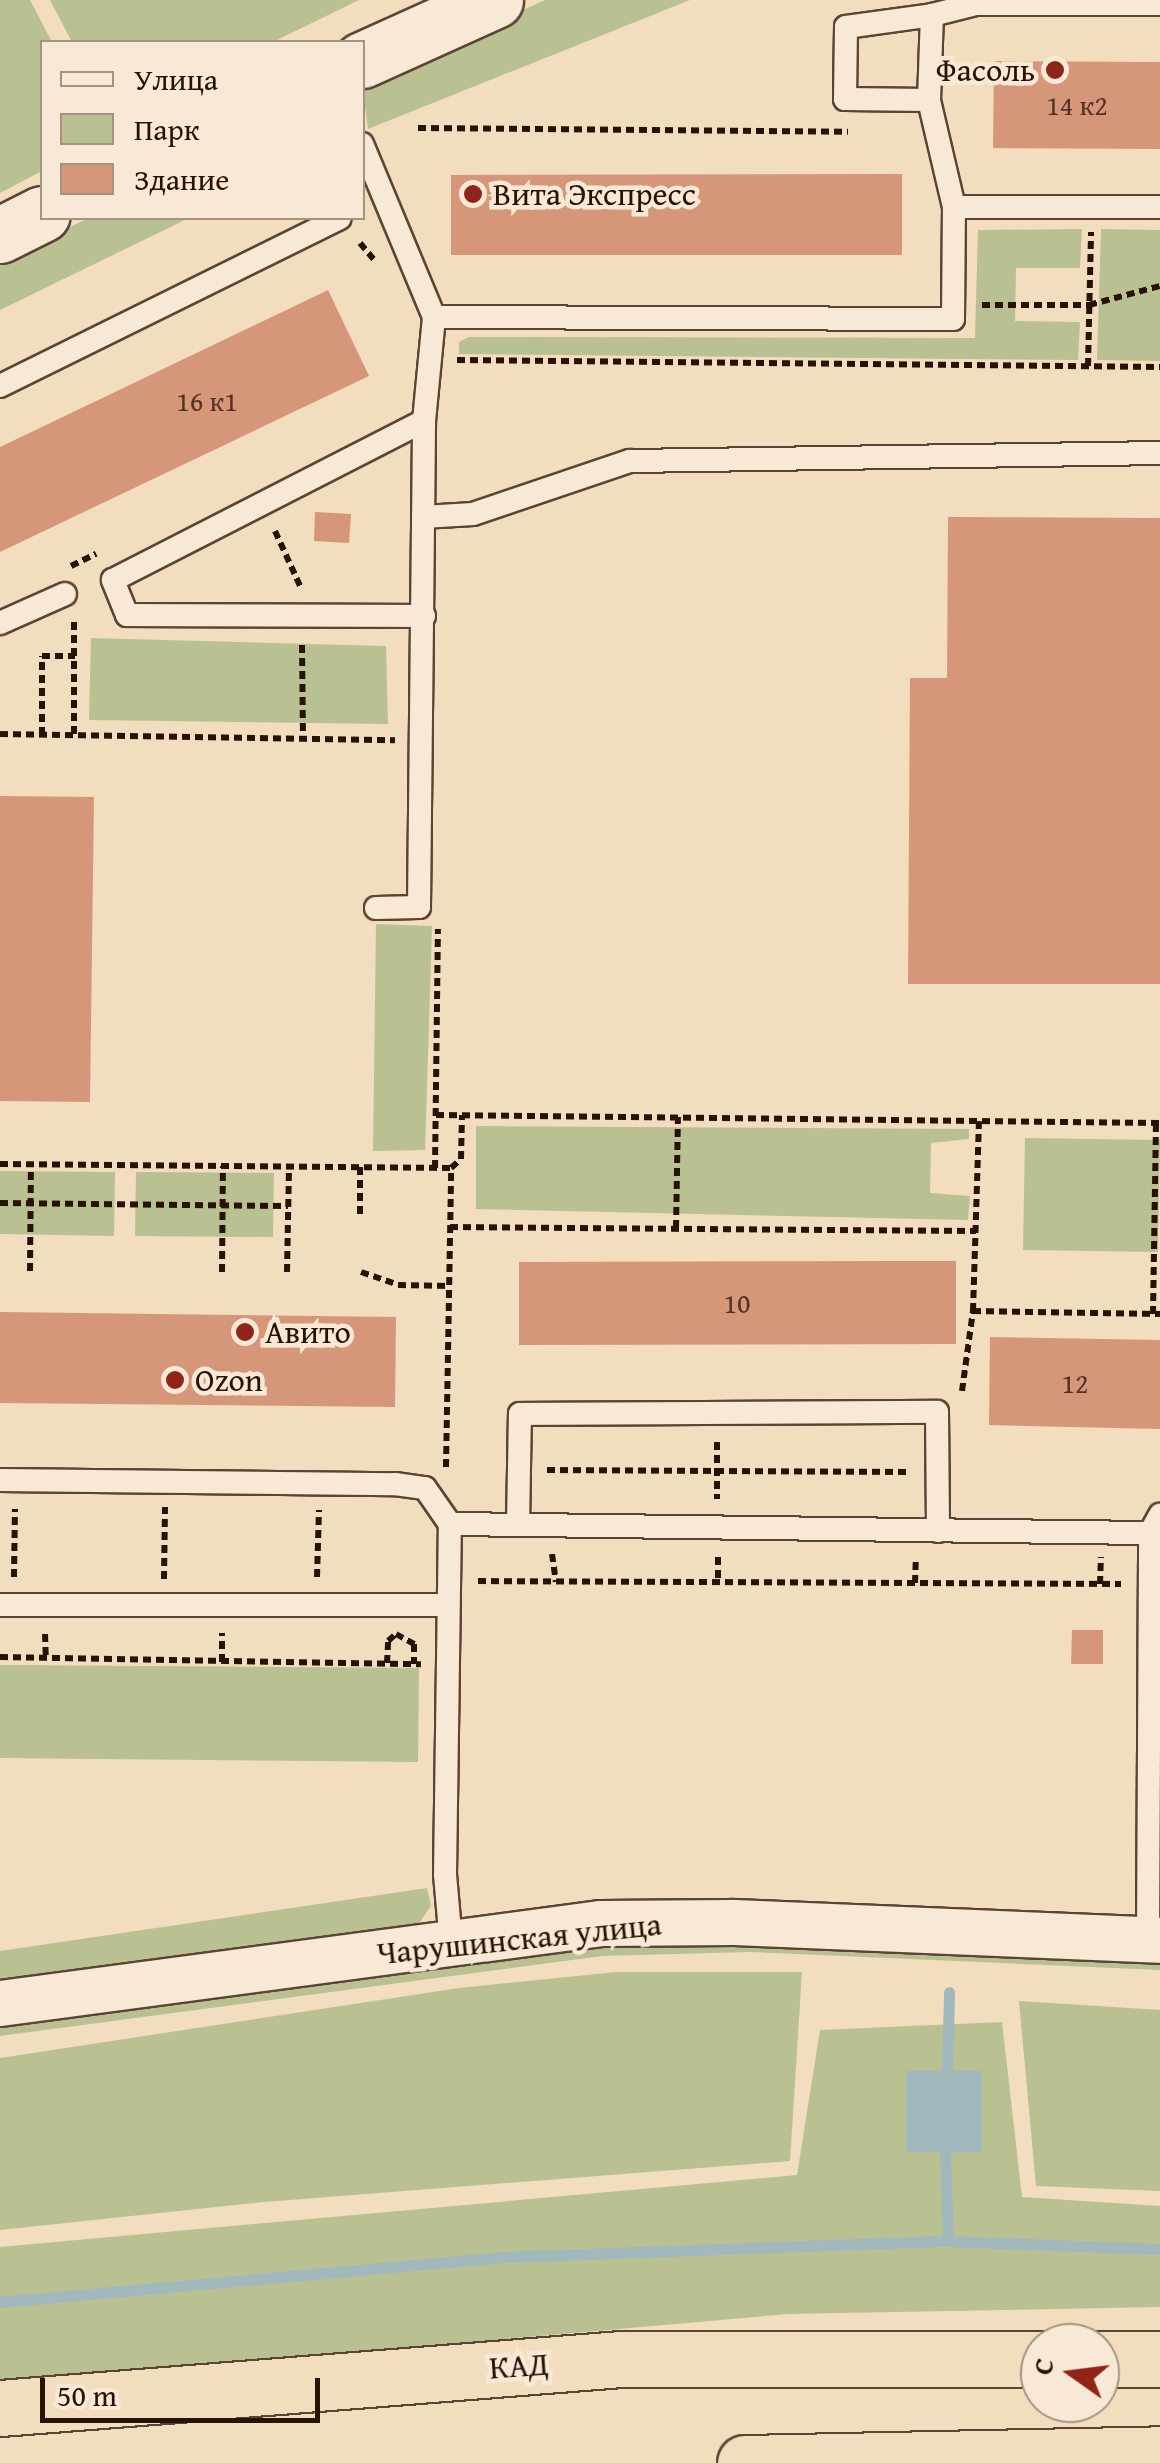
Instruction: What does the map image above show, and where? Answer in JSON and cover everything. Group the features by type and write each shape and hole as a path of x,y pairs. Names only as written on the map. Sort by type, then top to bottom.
{"highway":[{"name":"КАД","path":"0,2408 66,2398 621,2359 1020,2359"},
{"path":"1120,2359 1160,2359"},
{"path":"746,2463 1160,2454"}],"street":[{"path":"365,59 495,0"},
{"path":"0,235 40,215"},
{"name":"Чарушинская улица","path":"0,2003 600,1924 733,1922 1154,1939"}],"lane":[{"path":"929,100 846,99 846,27 932,15 976,4 1154,3"},
{"path":"434,316 953,319 954,207 929,100 932,15"},
{"path":"365,160 373,201 434,316 424,421 419,908 376,908"},
{"path":"954,207 1160,207"},
{"path":"0,386 336,220"},
{"path":"424,421 113,580 128,615 424,616"},
{"path":"424,517 473,514 630,461 1160,453"},
{"path":"0,622 64,594"},
{"path":"518,1524 520,1414 937,1412 938,1530"},
{"path":"8,1480 425,1488 450,1524 445,1875 451,1943"},
{"path":"450,1524 938,1530 1155,1524 1154,1939"},
{"path":"0,1605 448,1605"}],"path":[{"path":"418,128 852,132"},
{"path":"1088,366 1091,208"},
{"path":"348,249 365,241 381,274"},
{"path":"954,305 1089,305 1160,286"},
{"path":"445,360 1160,367"},
{"path":"74,736 76,625 56,572 110,548"},
{"path":"42,735 42,656 75,656"},
{"path":"0,734 422,740"},
{"path":"0,1164 451,1168 462,1159 462,1115"},
{"path":"436,1116 1158,1123 1156,1314 974,1311"},
{"path":"676,1228 678,1118"},
{"path":"962,1391 974,1311 979,1121"},
{"path":"30,1271 31,1164"},
{"path":"222,1272 223,1166"},
{"path":"287,1272 288,1166"},
{"path":"360,1167 360,1214"},
{"path":"425,1488 426,1466 447,1467 451,1168"},
{"path":"0,1203 288,1206"},
{"path":"450,1227 976,1231"},
{"path":"360,1272 398,1285 450,1286"},
{"path":"716,1413 718,1582"},
{"path":"519,1470 937,1472"},
{"path":"8,1480 14,1578"},
{"path":"164,1580 166,1481"},
{"path":"317,1584 320,1483"},
{"path":"1100,1584 1100,1558 1116,1557"},
{"path":"0,1578 30,1578"},
{"path":"144,1580 184,1581"},
{"path":"472,1598 471,1581 1136,1584"},
{"path":"298,1583 337,1584"},
{"path":"386,1663 388,1642 396,1634 414,1644 414,1664"},
{"path":"0,1657 447,1664"}],"green space":[{"path":"0,0 30,0 51,40 40,40 40,172 0,193"},
{"path":"50,0 359,0 277,40 71,40"},
{"path":"545,0 690,0 368,129 365,82"},
{"path":"85,220 185,220 0,310 0,260"},
{"path":"1082,229 1080,268 1016,268 1015,321 1080,322 1078,360 459,354 459,342 469,337 975,338 978,230"},
{"path":"1101,229 1160,230 1160,361 1097,360"},
{"path":"91,638 386,646 388,724 89,720"},
{"path":"376,924 432,926 425,1150 373,1151"},
{"path":"476,1126 969,1129 969,1139 931,1143 930,1193 970,1196 968,1220 476,1209"},
{"path":"1025,1138 1160,1140 1158,1252 1023,1250"},
{"path":"0,1171 115,1172 114,1236 0,1234"},
{"path":"136,1172 274,1173 273,1237 135,1236"},
{"path":"0,1665 419,1668 418,1762 0,1758"},
{"path":"427,1888 431,1906 417,1926 0,1991 0,1951"},
{"path":"592,1940 1160,1955 1160,1970 750,1952 602,1956 0,2036 0,2020"},
{"path":"616,1972 802,1972 790,2161 264,2202 0,2230 0,2058 459,1988"},
{"path":"1019,2001 1160,2010 1160,2191 1036,2186"},
{"path":"1002,2022 1022,2197 1160,2206 1160,2307 788,2314 0,2384 0,2247 797,2175 820,2030"}],"water":[{"path":"906,2071 982,2071 982,2152 906,2152"}],"building":[{"path":"994,61 1160,62 1160,149 993,148"},
{"path":"902,174 902,255 451,255 451,175"},
{"path":"328,290 369,376 0,552 0,447"},
{"path":"315,512 351,514 349,543 314,541"},
{"path":"948,517 1160,518 1160,984 908,984 910,678 947,678"},
{"path":"0,796 94,797 90,1102 0,1101"},
{"path":"956,1261 956,1344 519,1345 519,1262"},
{"path":"0,1312 396,1317 395,1407 0,1403"},
{"path":"990,1337 1160,1340 1160,1429 989,1425"},
{"path":"1072,1630 1103,1630 1103,1664 1071,1664"}],"waterway":[{"path":"947,2071 949,1992"},
{"path":"945,2152 948,2241"},
{"path":"0,2302 504,2257 948,2241 1160,2249"}],"place":[{"name":"Фасоль","path":"1055,70"},
{"name":"Вита Экспресс","path":"473,194"},
{"name":"Авито","path":"245,1332"},
{"name":"Ozon","path":"175,1380"}]}
